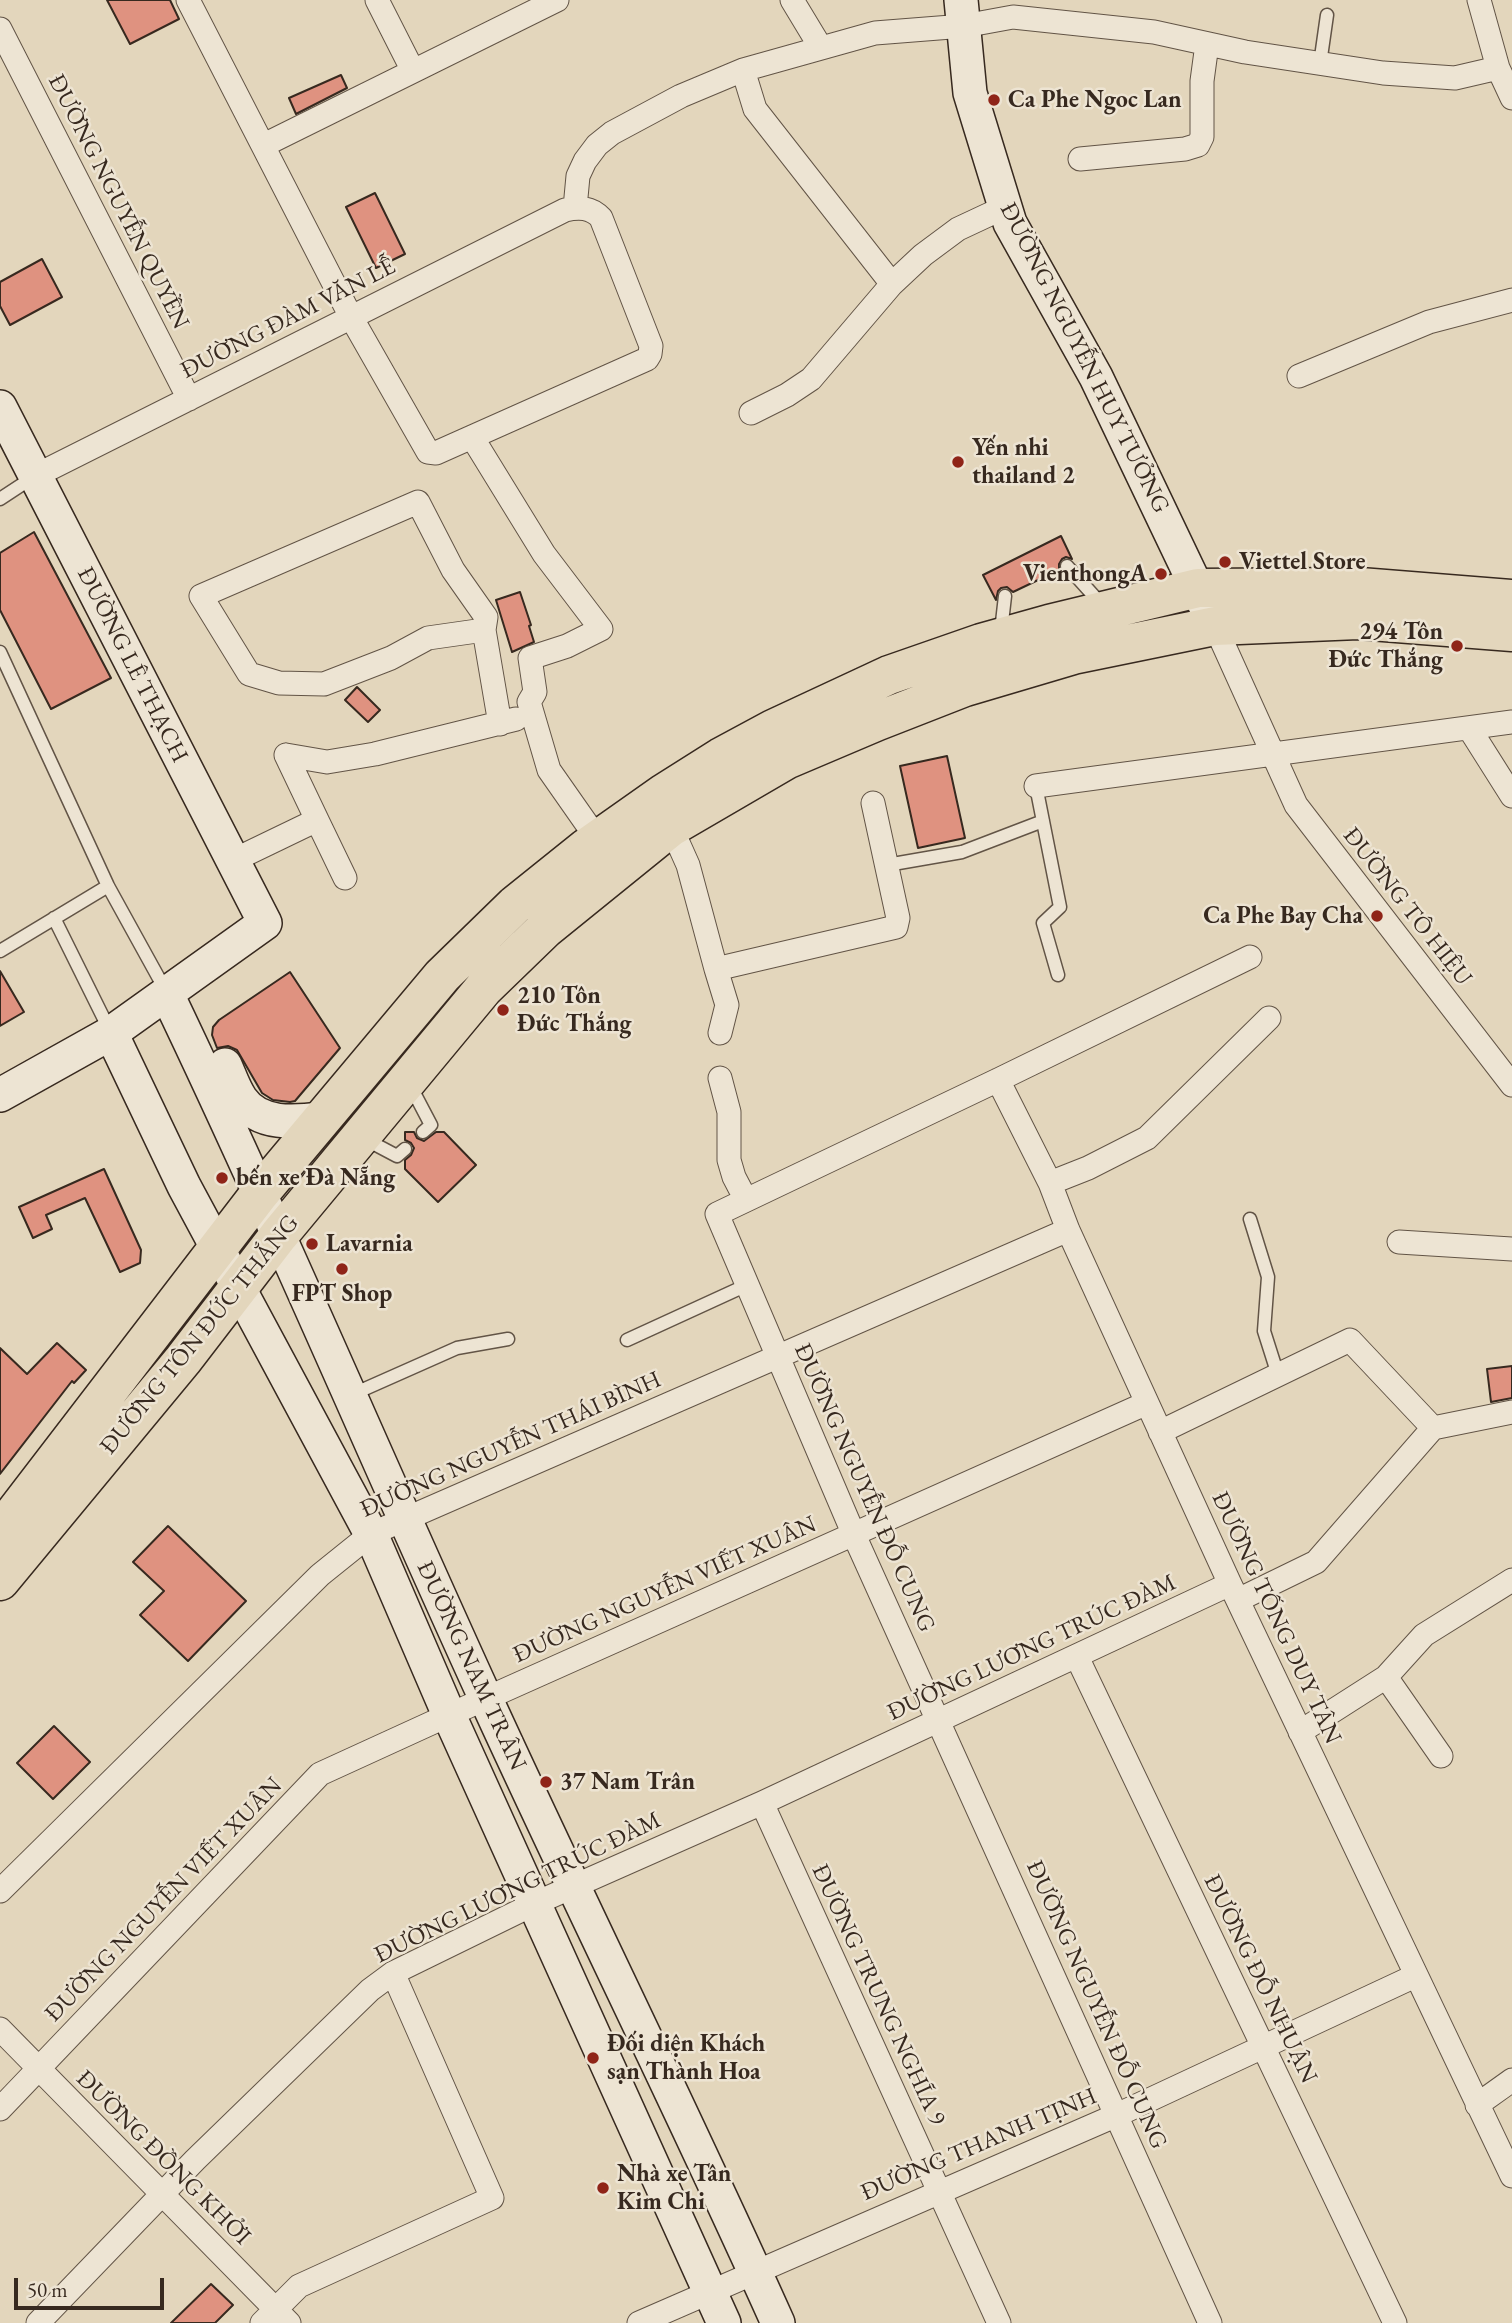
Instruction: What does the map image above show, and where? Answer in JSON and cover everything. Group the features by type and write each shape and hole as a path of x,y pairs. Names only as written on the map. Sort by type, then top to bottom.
{"highway":[{"name":"ĐƯỜNG TÔN ĐỨC THẮNG","path":"0,1532 260,1193 442,976 515,905 598,840 664,793 722,757 773,729 889,675 1001,638 1198,588 1360,587 1512,599"},
{"name":"ĐƯỜNG TÔN ĐỨC THẮNG","path":"0,1581 183,1360 279,1234 484,988 545,929 671,827 786,760 904,710 1019,670 1073,655 1215,625 1359,620 1512,632"},
{"path":"889,675 904,710"}],"street":[{"path":"188,0 351,317 428,452 436,453 647,359 651,346 601,218 589,209 570,209 578,176 597,145 612,133 681,96 743,70 875,33 962,13 1154,32 1245,52 1383,73 1455,78 1498,68"},
{"path":"377,0 413,71"},
{"path":"264,145 557,0"},
{"path":"792,0 821,48"},
{"path":"1479,0 1498,68 1512,98"},
{"name":"ĐƯỜNG NGUYỄN HUY TƯỞNG","path":"962,13 970,93 1010,223 1096,377 1215,625"},
{"name":"ĐƯỜNG NGUYỄN QUYỀN","path":"0,29 189,399"},
{"path":"1080,159 1185,149 1198,145 1202,137 1201,92 1207,44"},
{"path":"743,70 755,109 892,284"},
{"path":"751,413 811,379 892,284 943,239 971,222 1006,208"},
{"name":"ĐƯỜNG ĐÀM VĂN LỄ","path":"35,476 570,209"},
{"path":"1299,376 1429,322 1512,300"},
{"name":"ĐƯỜNG LÊ THẠCH","path":"0,407 265,923 176,987"},
{"path":"472,437 544,554 601,629 567,646 530,658 535,692 529,702 549,770 598,840"},
{"path":"484,630 428,638 391,659 324,684 279,683 249,674 201,596 418,502 453,570 486,617 484,630 500,723"},
{"name":"ĐƯỜNG TÔ HIỆU","path":"1215,625 1296,805 1512,1085"},
{"path":"345,878 286,755 327,762 400,749 532,715"},
{"path":"1036,786 1512,722"},
{"path":"1469,728 1512,796"},
{"path":"716,969 893,929 898,918 873,803"},
{"path":"232,862 317,820"},
{"path":"671,827 688,865 727,1005 720,1032"},
{"name":"ĐƯỜNG NGUYỄN ĐỖ CUNG","path":"1210,2323 853,1535 716,1214 1250,957"},
{"path":"176,987 242,1101 256,1112 275,1121 290,1123 322,1119"},
{"path":"0,1095 111,1034 176,987"},
{"path":"176,987 260,1193"},
{"path":"1049,1183 1088,1168 1147,1138 1269,1018"},
{"path":"111,1034 217,1248"},
{"path":"720,1078 729,1112 729,1160 746,1200"},
{"name":"ĐƯỜNG TỐNG DUY TÂN","path":"998,1080 1049,1183 1234,1592 1512,2176"},
{"name":"ĐƯỜNG NAM TRÂN","path":"260,1193 485,1699 778,2323"},
{"name":"ĐƯỜNG NGUYỄN THÁI BÌNH","path":"0,1891 320,1575 371,1534 1068,1230"},
{"path":"1399,1242 1512,1249"},
{"name":"ĐƯỜNG NAM TRÂN","path":"217,1248 371,1534 449,1715 724,2323"},
{"path":"1160,1432 1350,1340 1433,1428 1512,1412"},
{"name":"ĐƯỜNG NGUYỄN VIẾT XUÂN","path":"0,2109 320,1774 1147,1404"},
{"name":"ĐƯỜNG LƯƠNG TRÚC ĐÀM","path":"38,2323 162,2194 370,1990 393,1973 536,1903 762,1803 1077,1657 1234,1592 1316,1562 1433,1428"},
{"path":"1300,1731 1386,1677 1424,1635 1512,1580"},
{"name":"ĐƯỜNG ĐỖ NHUẬN","path":"1077,1657 1395,2323"},
{"path":"1386,1677 1441,1756"},
{"name":"ĐƯỜNG TRUNG NGHĨA 9","path":"762,1803 999,2323"},
{"path":"276,2318 299,2286 492,2198 393,1973"},
{"name":"ĐƯỜNG THANH TỊNH","path":"639,2323 1117,2115 1415,1976"},
{"name":"ĐƯỜNG ĐỒNG KHỞI","path":"0,2029 162,2194 276,2318"},
{"path":"1478,2105 1512,2080"}],"lane":[{"path":"1320,64 1326,15"},
{"path":"0,499 35,476"},
{"path":"1067,566 1106,610"},
{"path":"1001,638 1005,596"},
{"path":"0,652 108,886 176,987"},
{"path":"1036,786 1060,907 1043,923 1058,975"},
{"path":"887,865 962,852 1043,821"},
{"path":"0,951 108,886"},
{"path":"54,918 111,1034"},
{"path":"407,1079 431,1125 423,1132"},
{"path":"360,1136 397,1156 405,1149"},
{"path":"1250,1219 1268,1277 1264,1331 1278,1375"},
{"path":"627,1340 747,1285"},
{"path":"349,1396 457,1348 508,1339"}],"building":[{"path":"107,0 170,0 179,19 130,44"},
{"path":"341,75 347,88 296,114 289,98"},
{"path":"375,193 405,254 376,268 346,207"},
{"path":"42,259 62,297 10,325 0,306 0,282"},
{"path":"34,532 111,678 51,709 0,610 0,553"},
{"path":"1061,536 1072,559 1062,559 1059,570 1013,592 1007,587 1001,588 996,600 983,575"},
{"path":"520,592 534,642 512,652 496,600"},
{"path":"357,687 380,710 368,722 345,700"},
{"path":"947,756 965,838 918,848 900,766"},
{"path":"0,971 24,1012 0,1026"},
{"path":"290,972 340,1048 295,1101 290,1102 273,1100 262,1093 237,1050 228,1046 217,1048 212,1035 213,1027 219,1020"},
{"path":"405,1132 414,1132 417,1138 424,1141 436,1132 444,1132 476,1165 438,1202 405,1169 405,1160 414,1148 405,1140"},
{"path":"104,1169 141,1250 140,1263 120,1272 85,1198 46,1215 52,1229 33,1238 19,1207"},
{"path":"57,1343 86,1370 74,1383 72,1381 0,1474 0,1348 27,1374"},
{"path":"1512,1366 1512,1398 1491,1402 1487,1369"},
{"path":"168,1526 246,1601 188,1661 140,1615 164,1591 133,1562"},
{"path":"54,1726 90,1762 53,1799 17,1763"},
{"path":"211,2284 233,2305 215,2323 171,2323"}],"place":[{"name":"Ca Phe Ngoc Lan","path":"994,100"},
{"name":"Yến nhi thailand 2","path":"958,462"},
{"name":"Viettel Store","path":"1225,562"},
{"name":"VienthongA","path":"1161,574"},
{"name":"294 Tôn Đức Thắng","path":"1457,646"},
{"name":"Ca Phe Bay Cha","path":"1377,916"},
{"name":"210 Tôn Đức Thắng","path":"503,1010"},
{"name":"bến xe Đà Nẵng","path":"222,1178"},
{"name":"Lavarnia","path":"312,1244"},
{"name":"FPT Shop","path":"342,1269"},
{"name":"37 Nam Trân","path":"546,1782"},
{"name":"Đối diện Khách sạn Thành Hoa","path":"593,2058"},
{"name":"Nhà xe Tân Kim Chi","path":"603,2188"}]}
